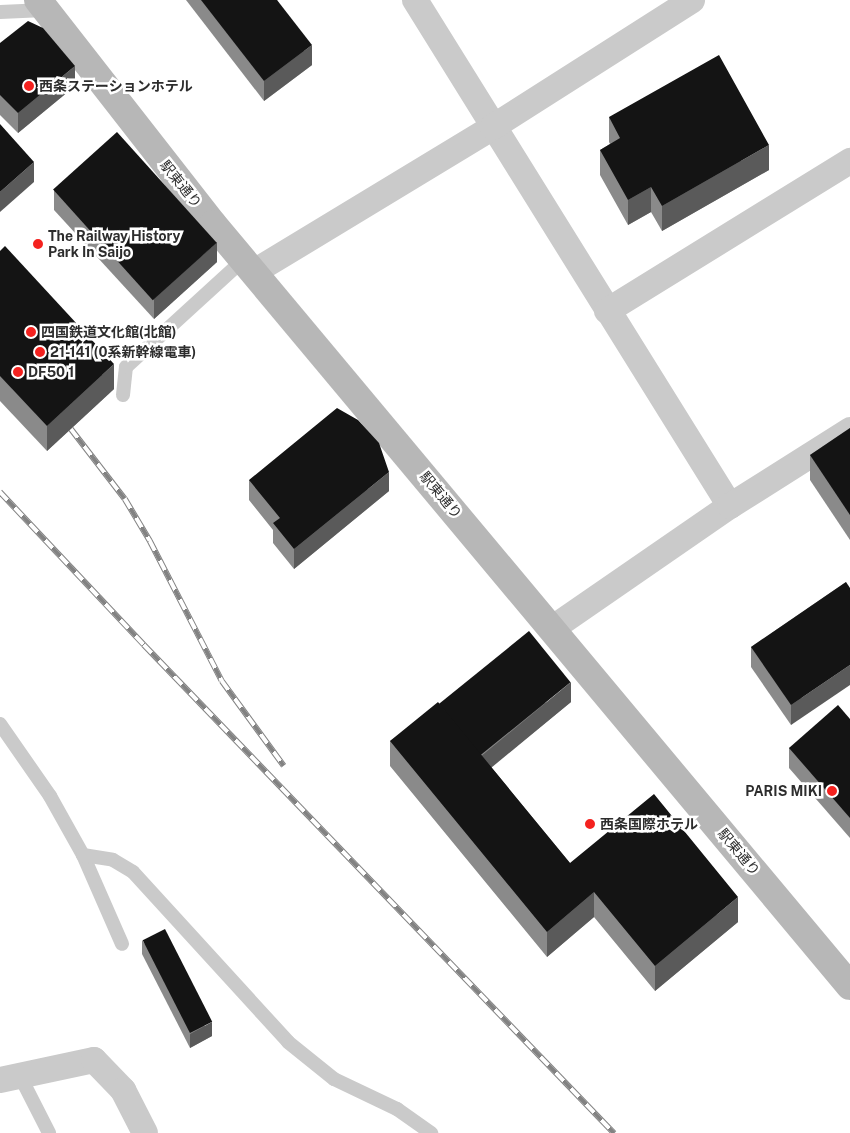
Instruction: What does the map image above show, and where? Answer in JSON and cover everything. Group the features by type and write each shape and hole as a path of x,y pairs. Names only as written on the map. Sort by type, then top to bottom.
{"street":[{"path":"415,0 730,506"},
{"path":"249,266 493,126 692,0"},
{"name":"駅東通り","path":"41,5 117,104 249,266 850,986"},
{"path":"607,311 850,161"},
{"path":"553,628 730,506 850,430"},
{"path":"10,1078 94,1060 124,1090 145,1133"}],"lane":[{"path":"0,12 41,5"},
{"path":"123,395 126,367 249,266"},
{"path":"0,724 50,796 83,854 122,944"},
{"path":"83,854 113,860 133,872 288,1042 319,1067 334,1079 397,1109 431,1133"},
{"path":"10,1078 49,1133"}],"building":[{"path":"201,0 277,0 312,45 264,81"},
{"path":"28,21 43,28 75,66 18,113 0,95 0,43"},
{"path":"719,55 769,145 662,206 651,187 628,200 600,150 620,138 609,117"},
{"path":"0,124 34,162 0,192"},
{"path":"117,132 217,243 153,300 53,190"},
{"name":"四国鉄道文化館(北館)","path":"5,246 114,364 47,426 0,376 0,251"},
{"path":"337,408 358,420 379,443 389,472 294,549 273,523 280,518 249,480"},
{"path":"850,428 850,515 810,455"},
{"path":"846,582 850,588 850,665 791,705 751,647"},
{"path":"529,631 571,682 480,755 439,704"},
{"path":"438,702 570,863 654,794 738,897 655,966 594,892 547,932 390,741"},
{"path":"838,705 850,719 850,818 789,748"},
{"path":"165,929 212,1022 190,1033 143,940"}],"railway":[{"path":"71,429 125,499 150,541 222,681 284,766"},
{"path":"0,492 144,645 614,1133"}],"place":[{"name":"西条ステーションホテル","path":"29,86"},
{"name":"The Railway History Park In Saijo","path":"38,244"},
{"name":"四国鉄道文化館(北館)","path":"31,332"},
{"name":"21-141 (0系新幹線電車)","path":"40,352"},
{"name":"DF50 1","path":"18,372"},
{"name":"PARIS MIKI","path":"832,791"},
{"name":"西条国際ホテル","path":"590,824"}]}
